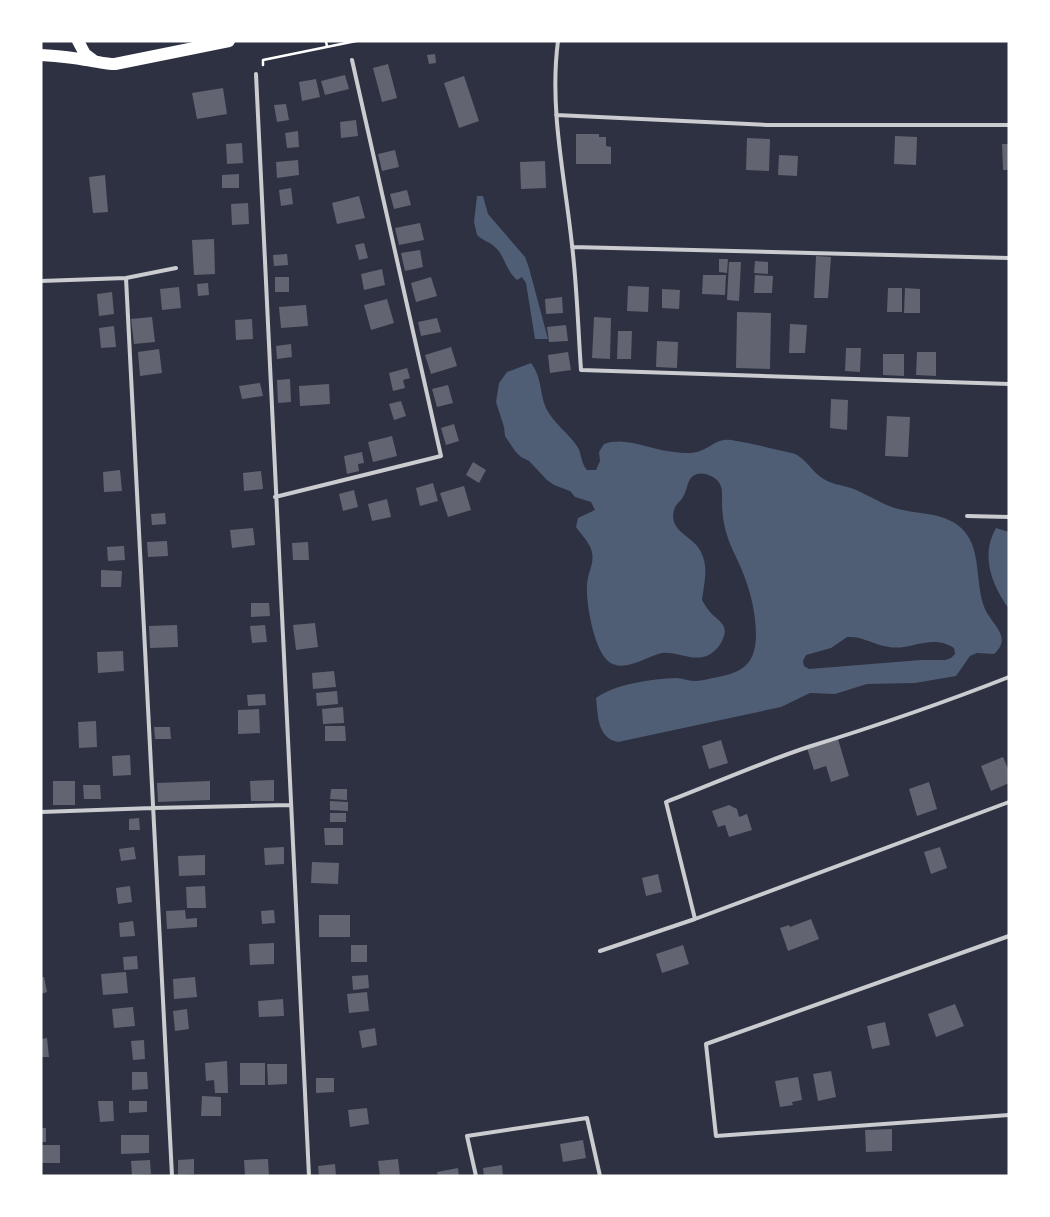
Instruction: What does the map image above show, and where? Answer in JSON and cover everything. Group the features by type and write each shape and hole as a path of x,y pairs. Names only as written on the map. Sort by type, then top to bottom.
{"main road":[{"path":"78,41 85,54 93,61"},
{"path":"41,55 115,64 229,41"}],"lane":[{"path":"558,41 556,115 572,247 581,370 1009,384"},
{"path":"276,497 441,456 352,60"},
{"path":"256,74 309,1176"},
{"path":"556,115 767,125 1009,125"},
{"path":"572,247 1009,258"},
{"path":"41,280 126,278 176,268"},
{"path":"126,278 172,1176"},
{"path":"967,516 1009,517"},
{"path":"695,919 666,802 807,748 848,736 1009,677"},
{"path":"600,951 695,919 1009,802"},
{"path":"41,812 290,805"},
{"path":"1009,936 706,1044 716,1136 1009,1115"},
{"path":"476,1176 467,1136 587,1118 600,1176"}],"path":[{"path":"326,41 327,47"},
{"path":"263,65 263,60 356,41"}],"water":[{"path":"477,196 483,196 488,214 525,257 548,339 535,339 526,283 522,277 517,280 497,249 477,235 474,222"},
{"path":"531,363 535,369 547,410 577,446 587,470 596,470 600,461 599,452 604,444 613,442 630,442 665,451 694,453 722,440 731,440 797,455 819,476 829,482 851,488 900,510 945,518 953,522 967,535 972,544 985,609 1001,637 1002,642 999,648 994,654 977,653 970,656 956,676 915,683 867,684 835,694 810,693 781,707 618,742 611,740 602,731 598,718 596,698 604,693 645,681 676,678 697,681 731,674 744,667 753,655 756,626 753,605 726,530 722,510 721,486 716,479 708,475 694,475 675,508 673,517 678,529 701,552 705,564 702,600 710,612 723,625 725,632 721,643 716,650 703,657 662,653 628,665 614,665 603,655 595,637 588,604 587,586 592,554 588,543 576,527 578,518 595,510 591,502 575,497 570,491 547,480 529,461 515,451 505,436 496,402 499,383 507,372","holes":["847,637 897,648 938,642 954,648 955,654 945,660 921,660 809,669 804,666 803,661 806,655 831,648"]},
{"path":"996,528 1009,532 1009,609 993,580 990,570 989,549"}],"building":[{"path":"435,54 436,63 429,64 427,55"},
{"path":"388,64 397,98 382,102 373,68"},
{"path":"345,75 349,89 325,95 321,81"},
{"path":"464,76 479,121 459,128 444,83"},
{"path":"316,79 320,97 302,101 299,82"},
{"path":"223,88 227,114 197,119 192,93"},
{"path":"286,104 289,120 277,122 274,105"},
{"path":"356,120 358,136 341,138 340,122"},
{"path":"298,131 299,147 287,148 285,133"},
{"path":"576,134 599,134 599,137 606,137 606,146 611,147 611,164 576,164"},
{"path":"895,136 917,137 916,165 894,164"},
{"path":"747,138 770,139 769,171 746,170"},
{"path":"242,143 243,163 227,164 226,144"},
{"path":"1002,144 1009,144 1009,170 1003,170"},
{"path":"395,150 399,167 382,171 378,154"},
{"path":"779,155 798,156 797,176 778,175"},
{"path":"298,160 299,175 277,178 276,162"},
{"path":"545,161 546,188 521,189 520,162"},
{"path":"239,174 239,188 222,188 222,175"},
{"path":"105,175 108,212 93,213 89,177"},
{"path":"291,188 293,204 281,206 279,190"},
{"path":"407,190 411,205 394,209 390,194"},
{"path":"359,196 365,218 337,224 332,203"},
{"path":"248,203 249,224 232,225 231,204"},
{"path":"420,223 424,240 399,245 395,228"},
{"path":"214,239 215,274 194,275 192,240"},
{"path":"364,243 368,258 359,260 355,245"},
{"path":"420,250 423,267 405,271 401,253"},
{"path":"287,254 288,265 274,266 273,255"},
{"path":"816,256 831,257 828,298 814,298"},
{"path":"719,259 728,259 727,273 719,272"},
{"path":"755,261 768,262 768,274 754,273"},
{"path":"729,262 741,262 739,301 727,300"},
{"path":"382,269 385,285 364,290 361,274"},
{"path":"703,275 726,275 725,295 702,294"},
{"path":"755,275 773,276 772,293 754,293"},
{"path":"275,277 289,277 289,292 275,292"},
{"path":"431,277 437,296 416,302 411,283"},
{"path":"208,283 209,295 198,296 197,284"},
{"path":"628,286 649,287 648,312 627,311"},
{"path":"179,287 181,308 162,310 160,289"},
{"path":"888,288 902,288 902,312 887,312"},
{"path":"905,288 920,289 920,313 904,313"},
{"path":"662,289 680,290 679,309 662,308"},
{"path":"112,292 114,314 99,316 97,294"},
{"path":"562,297 563,313 546,314 545,299"},
{"path":"387,299 394,323 371,330 364,305"},
{"path":"306,305 308,326 281,328 279,307"},
{"path":"737,312 771,313 770,369 736,368"},
{"path":"152,317 155,342 134,344 131,319"},
{"path":"594,317 611,318 610,359 592,358"},
{"path":"437,318 441,332 421,336 418,322"},
{"path":"252,319 253,339 236,340 235,320"},
{"path":"790,324 807,325 805,353 789,353"},
{"path":"566,325 568,341 549,342 547,327"},
{"path":"114,326 116,347 101,348 99,328"},
{"path":"618,331 632,331 631,359 617,359"},
{"path":"657,341 678,342 677,368 656,367"},
{"path":"291,344 292,357 277,359 276,346"},
{"path":"451,347 457,366 431,374 425,355"},
{"path":"846,348 861,348 860,372 845,371"},
{"path":"159,349 162,373 140,376 138,352"},
{"path":"568,352 571,370 550,373 548,355"},
{"path":"917,352 936,352 936,376 916,375"},
{"path":"883,354 904,354 904,376 883,375"},
{"path":"407,368 410,378 403,380 405,388 393,391 389,373"},
{"path":"290,379 291,402 278,403 277,380"},
{"path":"260,383 263,396 242,399 239,386"},
{"path":"329,384 330,404 300,406 299,386"},
{"path":"448,385 453,403 437,407 432,389"},
{"path":"831,399 848,400 847,430 830,428"},
{"path":"401,401 406,416 394,420 389,404"},
{"path":"887,416 910,417 908,457 885,456"},
{"path":"454,424 459,441 446,445 441,428"},
{"path":"392,436 397,456 373,462 368,442"},
{"path":"362,452 364,463 358,464 359,471 347,474 344,456"},
{"path":"473,462 486,470 479,483 466,475"},
{"path":"120,470 122,491 104,492 103,472"},
{"path":"261,471 263,489 244,491 243,473"},
{"path":"433,483 438,501 420,506 416,488"},
{"path":"464,486 471,510 448,517 440,493"},
{"path":"354,490 358,507 343,511 339,494"},
{"path":"387,499 391,517 372,521 368,504"},
{"path":"165,513 166,524 152,525 151,514"},
{"path":"253,528 255,545 232,548 230,530"},
{"path":"167,541 168,556 148,557 147,542"},
{"path":"308,542 309,560 293,560 292,543"},
{"path":"124,546 125,560 108,561 107,547"},
{"path":"101,570 122,571 121,587 101,587"},
{"path":"251,603 269,603 270,616 251,617"},
{"path":"315,623 318,647 296,650 293,625"},
{"path":"177,625 178,647 150,648 149,626"},
{"path":"265,625 267,642 252,643 250,626"},
{"path":"123,651 124,671 98,673 97,652"},
{"path":"334,671 336,687 313,689 312,673"},
{"path":"337,691 338,704 317,706 316,693"},
{"path":"265,694 266,705 248,706 247,695"},
{"path":"343,707 344,723 323,724 322,709"},
{"path":"259,709 260,733 238,734 238,710"},
{"path":"96,721 97,747 79,748 78,722"},
{"path":"325,726 345,726 346,741 325,741"},
{"path":"154,727 170,727 171,739 155,739"},
{"path":"838,739 849,776 831,782 826,766 814,770 807,748"},
{"path":"721,740 728,763 709,769 702,746"},
{"path":"130,755 131,775 113,776 112,756"},
{"path":"1003,757 1009,771 1009,783 991,791 981,766"},
{"path":"274,780 274,801 251,801 250,781"},
{"path":"53,781 75,781 75,805 53,805"},
{"path":"210,781 210,800 158,802 157,783"},
{"path":"929,782 937,809 917,816 909,789"},
{"path":"83,785 100,785 101,799 84,799"},
{"path":"331,789 347,789 347,800 330,799"},
{"path":"330,801 348,802 348,811 330,810"},
{"path":"729,805 737,809 739,817 747,814 752,830 729,837 725,825 718,827 712,811"},
{"path":"330,813 346,813 346,822 330,822"},
{"path":"139,818 140,830 129,830 129,819"},
{"path":"324,828 343,828 343,845 325,845"},
{"path":"134,847 136,859 121,861 119,849"},
{"path":"284,847 284,864 265,865 264,848"},
{"path":"940,847 947,868 931,874 924,852"},
{"path":"205,855 205,875 179,876 178,856"},
{"path":"312,862 339,863 338,884 311,883"},
{"path":"658,874 662,892 646,896 642,878"},
{"path":"130,886 132,902 118,904 116,888"},
{"path":"205,886 206,908 187,908 186,887"},
{"path":"185,910 186,919 197,918 197,927 167,929 166,911"},
{"path":"274,910 275,923 262,924 261,911"},
{"path":"319,915 350,915 350,937 319,937"},
{"path":"811,919 819,939 788,951 780,928 789,925 790,927"},
{"path":"133,921 135,936 120,937 119,923"},
{"path":"274,943 274,964 250,965 249,944"},
{"path":"351,945 367,945 367,962 351,962"},
{"path":"683,945 689,964 662,973 656,954"},
{"path":"137,956 138,969 124,970 123,957"},
{"path":"126,972 128,993 103,995 101,974"},
{"path":"368,975 369,988 353,990 352,976"},
{"path":"41,977 44,977 47,992 41,994"},
{"path":"195,977 197,997 174,999 173,979"},
{"path":"367,992 369,1011 349,1013 347,994"},
{"path":"283,999 284,1016 259,1017 258,1001"},
{"path":"955,1004 964,1026 936,1037 928,1014"},
{"path":"133,1007 135,1026 114,1028 112,1009"},
{"path":"187,1009 189,1029 175,1031 173,1011"},
{"path":"885,1022 890,1045 872,1049 867,1026"},
{"path":"375,1028 377,1045 362,1048 359,1031"},
{"path":"47,1038 49,1057 41,1057 41,1039"},
{"path":"144,1040 145,1059 133,1060 131,1041"},
{"path":"227,1061 228,1093 215,1093 214,1080 206,1081 205,1063"},
{"path":"240,1063 265,1063 265,1085 240,1085"},
{"path":"267,1064 287,1064 287,1084 268,1085"},
{"path":"831,1071 836,1097 818,1101 813,1074"},
{"path":"132,1072 147,1072 148,1089 132,1090"},
{"path":"798,1077 802,1100 792,1102 793,1105 780,1107 775,1081"},
{"path":"316,1078 334,1078 334,1092 316,1093"},
{"path":"202,1096 221,1097 221,1116 201,1116"},
{"path":"98,1101 113,1101 114,1121 100,1122"},
{"path":"129,1101 147,1101 147,1112 129,1113"},
{"path":"367,1108 369,1124 350,1127 348,1110"},
{"path":"41,1128 46,1128 46,1142 41,1142"},
{"path":"892,1129 892,1151 866,1152 865,1130"},
{"path":"121,1135 149,1135 149,1153 121,1154"},
{"path":"583,1140 586,1158 563,1162 560,1144"},
{"path":"41,1145 60,1145 60,1163 41,1163"},
{"path":"194,1159 194,1174 178,1175 178,1160"},
{"path":"268,1159 269,1176 245,1176 244,1160"},
{"path":"398,1159 400,1176 380,1176 378,1161"},
{"path":"150,1160 151,1174 132,1175 131,1161"},
{"path":"335,1164 336,1176 319,1176 318,1166"},
{"path":"502,1165 503,1176 484,1176 483,1168"},
{"path":"458,1168 459,1176 438,1176 437,1172"}]}
